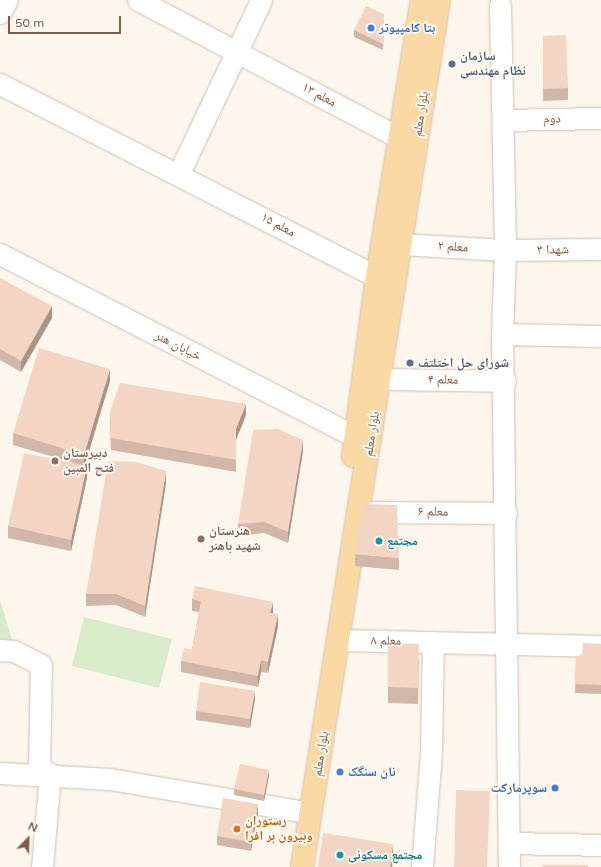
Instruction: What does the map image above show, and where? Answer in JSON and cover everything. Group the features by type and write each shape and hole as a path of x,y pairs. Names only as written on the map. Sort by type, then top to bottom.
{"main road":[{"name":"بلوار معلم","path":"288,867 299,811 356,437 377,277 422,0"},
{"name":"بلوار معلم","path":"302,867 340,640 381,379 400,244 439,0"}],"street":[{"path":"0,14 7,0"},
{"name":"معلم ۱۳","path":"138,0 400,138"},
{"path":"179,173 261,0"},
{"path":"500,5 505,250 502,334 505,381 509,867"},
{"name":"معلم ۱۵","path":"0,84 179,173 377,277"},
{"name":"دوم","path":"503,120 601,118"},
{"name":"معلم ۲","path":"400,244 505,250"},
{"name":"شهدا ۳","path":"505,250 601,249"},
{"name":"خیابان هنر","path":"0,254 356,437"},
{"path":"502,334 601,336"},
{"name":"معلم ۴","path":"381,379 505,381"},
{"name":"معلم ۶","path":"359,512 506,513"},
{"name":"معلم ۸","path":"340,640 601,646"},
{"path":"422,867 431,752 433,642"},
{"path":"0,650 14,651 41,665 39,767 50,774"},
{"path":"0,773 50,774 110,779 299,811"},
{"path":"42,867 50,774"},
{"path":"509,843 601,845"}],"green space":[{"path":"0,600 12,640 0,639"},
{"path":"84,617 172,639 159,688 72,666"}],"building":[{"name":"بتا کامپیوتر","path":"366,6 384,14 383,44 354,30"},
{"path":"566,35 568,88 543,89 543,36"},
{"path":"0,278 52,306 21,361 0,349"},
{"path":"39,348 110,369 84,455 13,433"},
{"path":"120,383 246,404 236,429 236,460 111,438 110,412"},
{"path":"278,429 303,440 288,532 264,522 238,524 253,430"},
{"path":"24,453 87,466 71,540 8,526"},
{"path":"108,461 136,462 166,471 145,606 116,594 86,594"},
{"name":"مجتمع","path":"363,504 397,505 399,558 355,554"},
{"path":"195,586 273,602 270,613 278,614 268,662 261,660 258,676 181,661 184,648 192,650 201,601 192,599"},
{"path":"388,643 419,644 418,688 388,687"},
{"path":"583,643 601,644 601,685 575,684 576,658 582,655"},
{"path":"200,682 255,691 250,719 196,711"},
{"path":"240,764 269,770 264,795 234,789"},
{"path":"456,790 490,791 487,867 454,867"},
{"name":"رستوران وبیرون بر افرا","path":"223,798 258,804 251,842 217,836"},
{"path":"323,833 393,844 390,867 318,867"},
{"path":"542,865 588,865 588,867 542,867"}],"place":[{"name":"بتا کامپیوتر","path":"371,28"},
{"name":"سازمان نظام مهندسی","path":"452,64"},
{"name":"شورای حل اختلتف","path":"410,363"},
{"name":"دبیرستان فتح المبین","path":"55,461"},
{"name":"هنرستان شهید باهنر","path":"201,539"},
{"name":"مجتمع","path":"379,541"},
{"name":"نان سنگک","path":"340,772"},
{"name":"سوپرمارکت","path":"555,788"},
{"name":"رستوران وبیرون بر افرا","path":"237,829"},
{"name":"مجتمع مسکونی","path":"340,855"}]}
